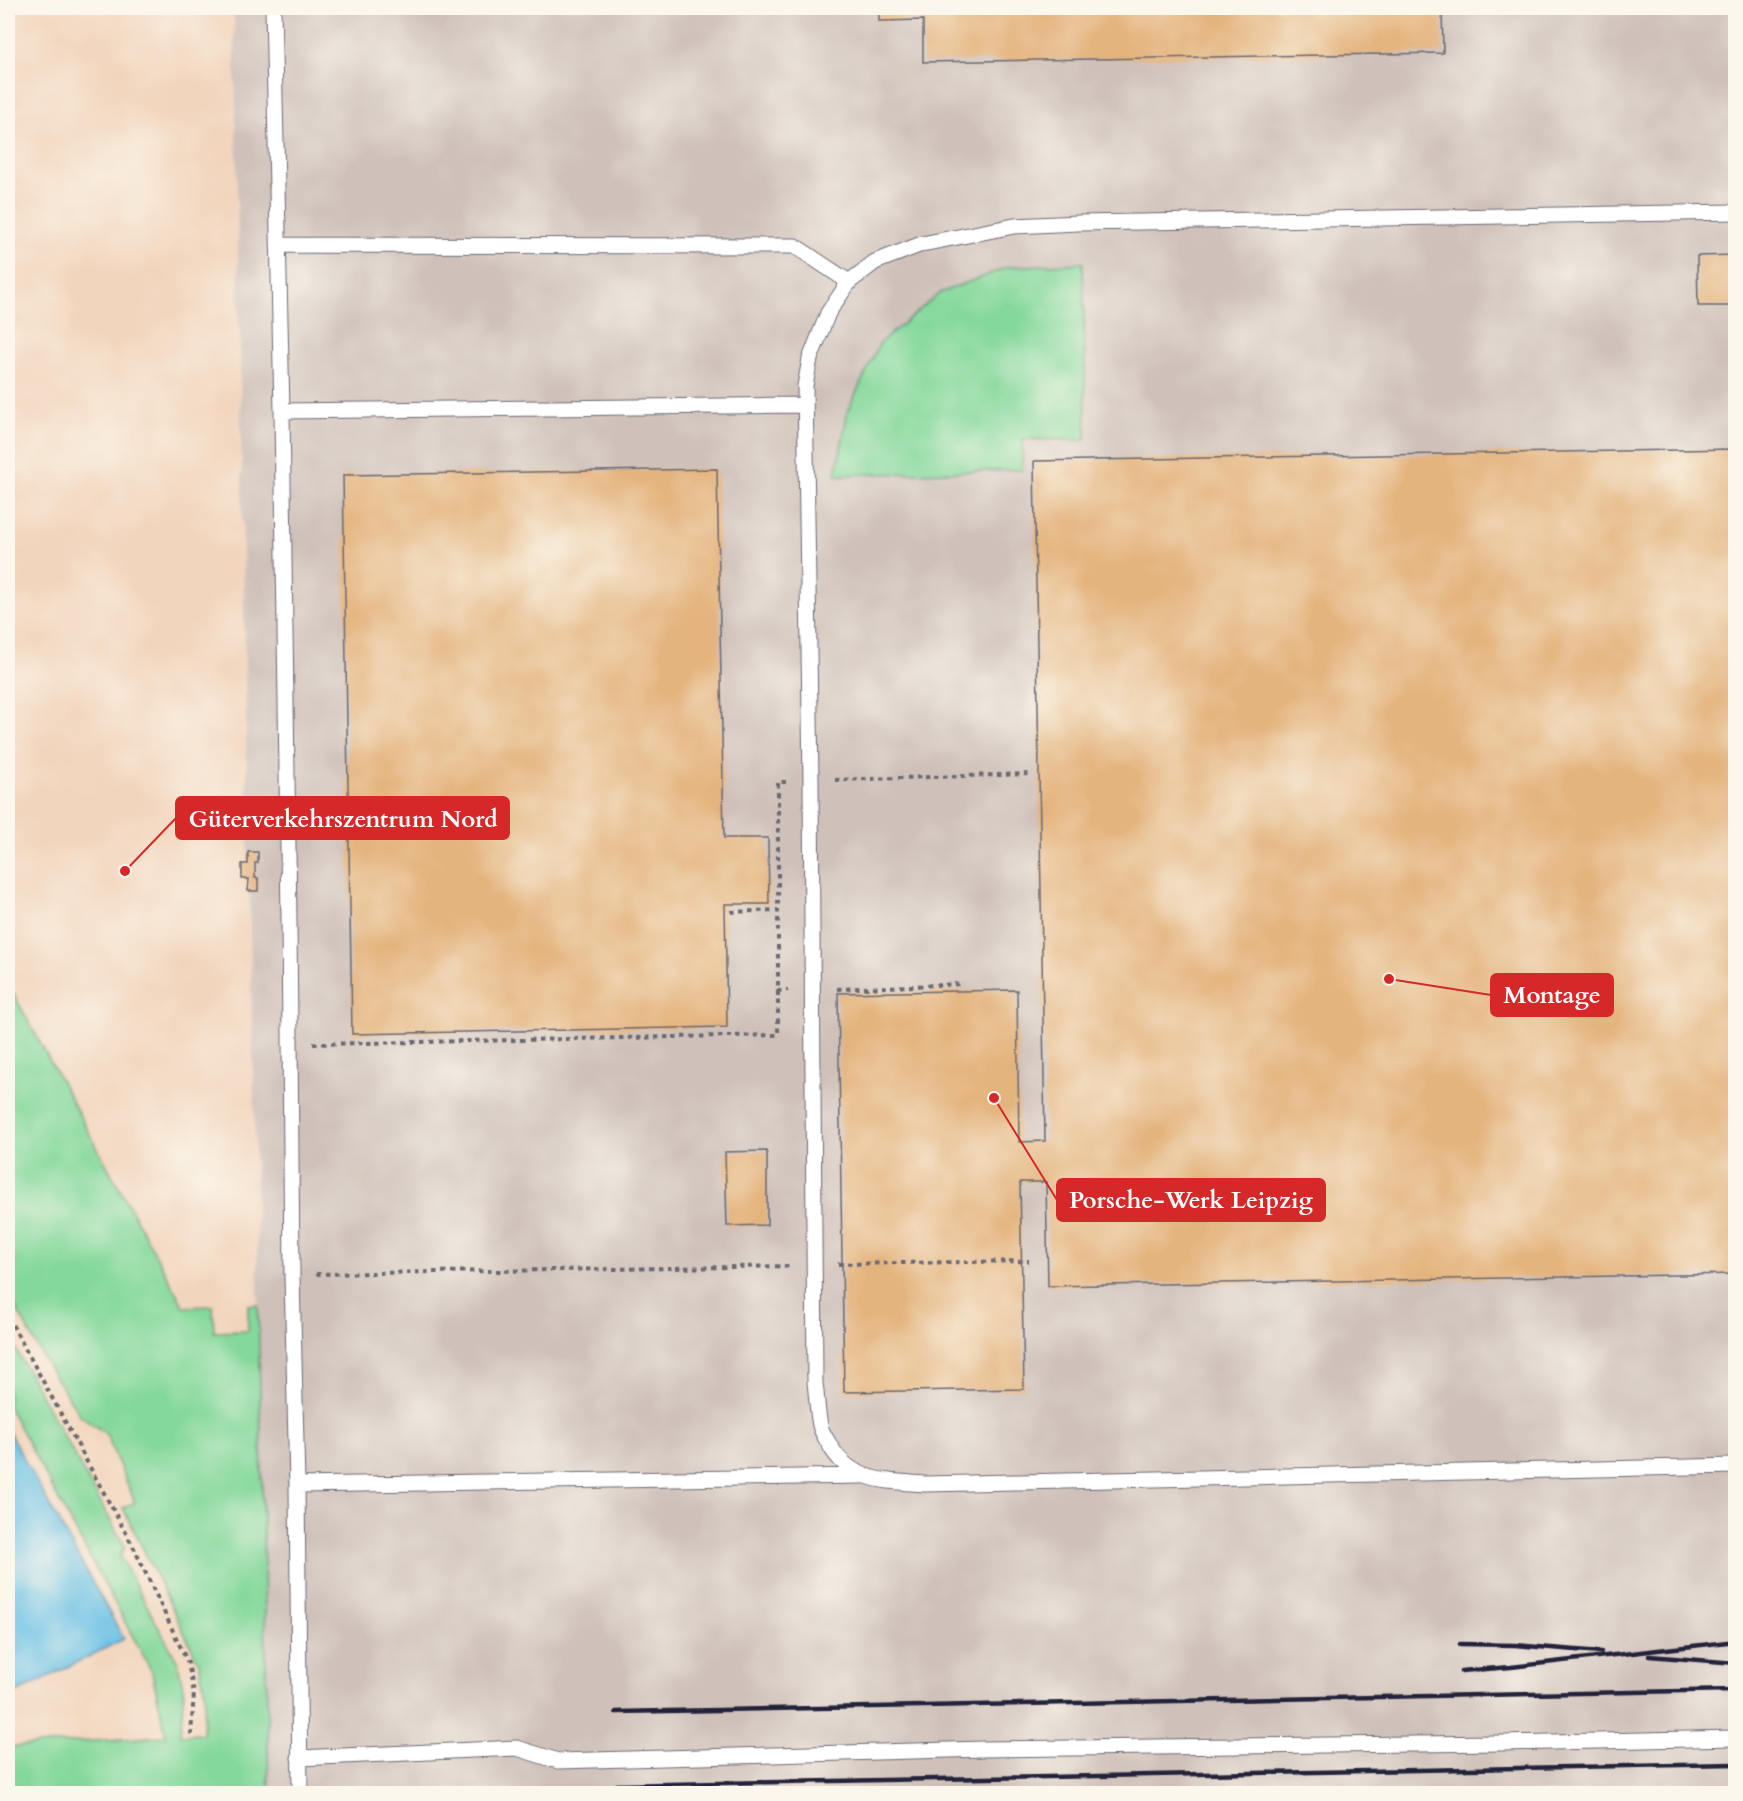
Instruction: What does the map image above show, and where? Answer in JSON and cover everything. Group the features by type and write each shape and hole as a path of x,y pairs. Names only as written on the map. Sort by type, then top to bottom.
{"lane":[{"path":"273,8 282,411 300,1794"},
{"path":"1736,212 1014,226 922,244 875,262 849,282 828,313 810,359 805,386 811,781 815,1383 820,1427 832,1451 848,1469 864,1476 890,1482 938,1484 1736,1466"},
{"path":"279,245 795,246 849,282"},
{"path":"282,411 806,405"},
{"path":"297,1485 864,1476"},
{"path":"299,1758 517,1748 558,1761 984,1749 1736,1738"}],"path":[{"path":"290,1045 778,1035 778,782 1030,774"},
{"path":"731,912 778,910"},
{"path":"778,991 963,984"},
{"path":"292,1275 1029,1261"},
{"path":"8,1317 134,1548 188,1663 194,1693 191,1735"}],"shaded area":[{"path":"8,8 234,8 248,852 248,864 242,864 242,878 249,879 268,1730 8,1747"},
{"path":"234,8 1735,8 1735,1793 269,1793 249,879 242,879 242,864 248,863 248,852"}],"green space":[{"path":"1083,263 1086,440 1023,439 1022,470 836,475 848,410 880,343 940,293 1008,267"},
{"path":"8,984 184,1307 213,1306 214,1332 248,1331 248,1305 258,1305 269,1793 8,1793 8,1747 166,1736 152,1672 8,1406 8,1335 125,1547 120,1556 178,1663 184,1693 180,1735 203,1734 205,1693 199,1663 123,1508 135,1502 106,1434 80,1415 46,1363 8,1293"}],"water":[{"path":"8,1430 124,1639 8,1697"}],"building":[{"path":"879,8 1442,8 1443,53 923,62 923,20 879,21"},
{"path":"1736,255 1736,306 1698,306 1697,256"},
{"path":"1736,449 1736,1274 1048,1286 1046,1182 1020,1182 1024,1389 844,1392 838,993 1017,990 1019,1142 1045,1141 1034,461"},
{"path":"717,469 724,838 768,838 769,904 725,904 727,1027 352,1034 343,475"},
{"path":"248,852 258,852 255,878 258,878 258,891 248,891 249,879 242,879 242,864 248,864"},
{"path":"767,1151 767,1225 727,1226 725,1152"}],"railway":[{"path":"1461,1671 1736,1641"},
{"path":"1460,1644 1515,1645 1601,1652"},
{"path":"1649,1656 1736,1663"},
{"path":"616,1712 1736,1690"},
{"path":"617,1785 1736,1764"}],"place":[{"name":"Güterverkehrszentrum Nord","path":"125,871"},
{"name":"Montage","path":"1389,979"},
{"name":"Porsche-Werk Leipzig","path":"994,1098"}]}
